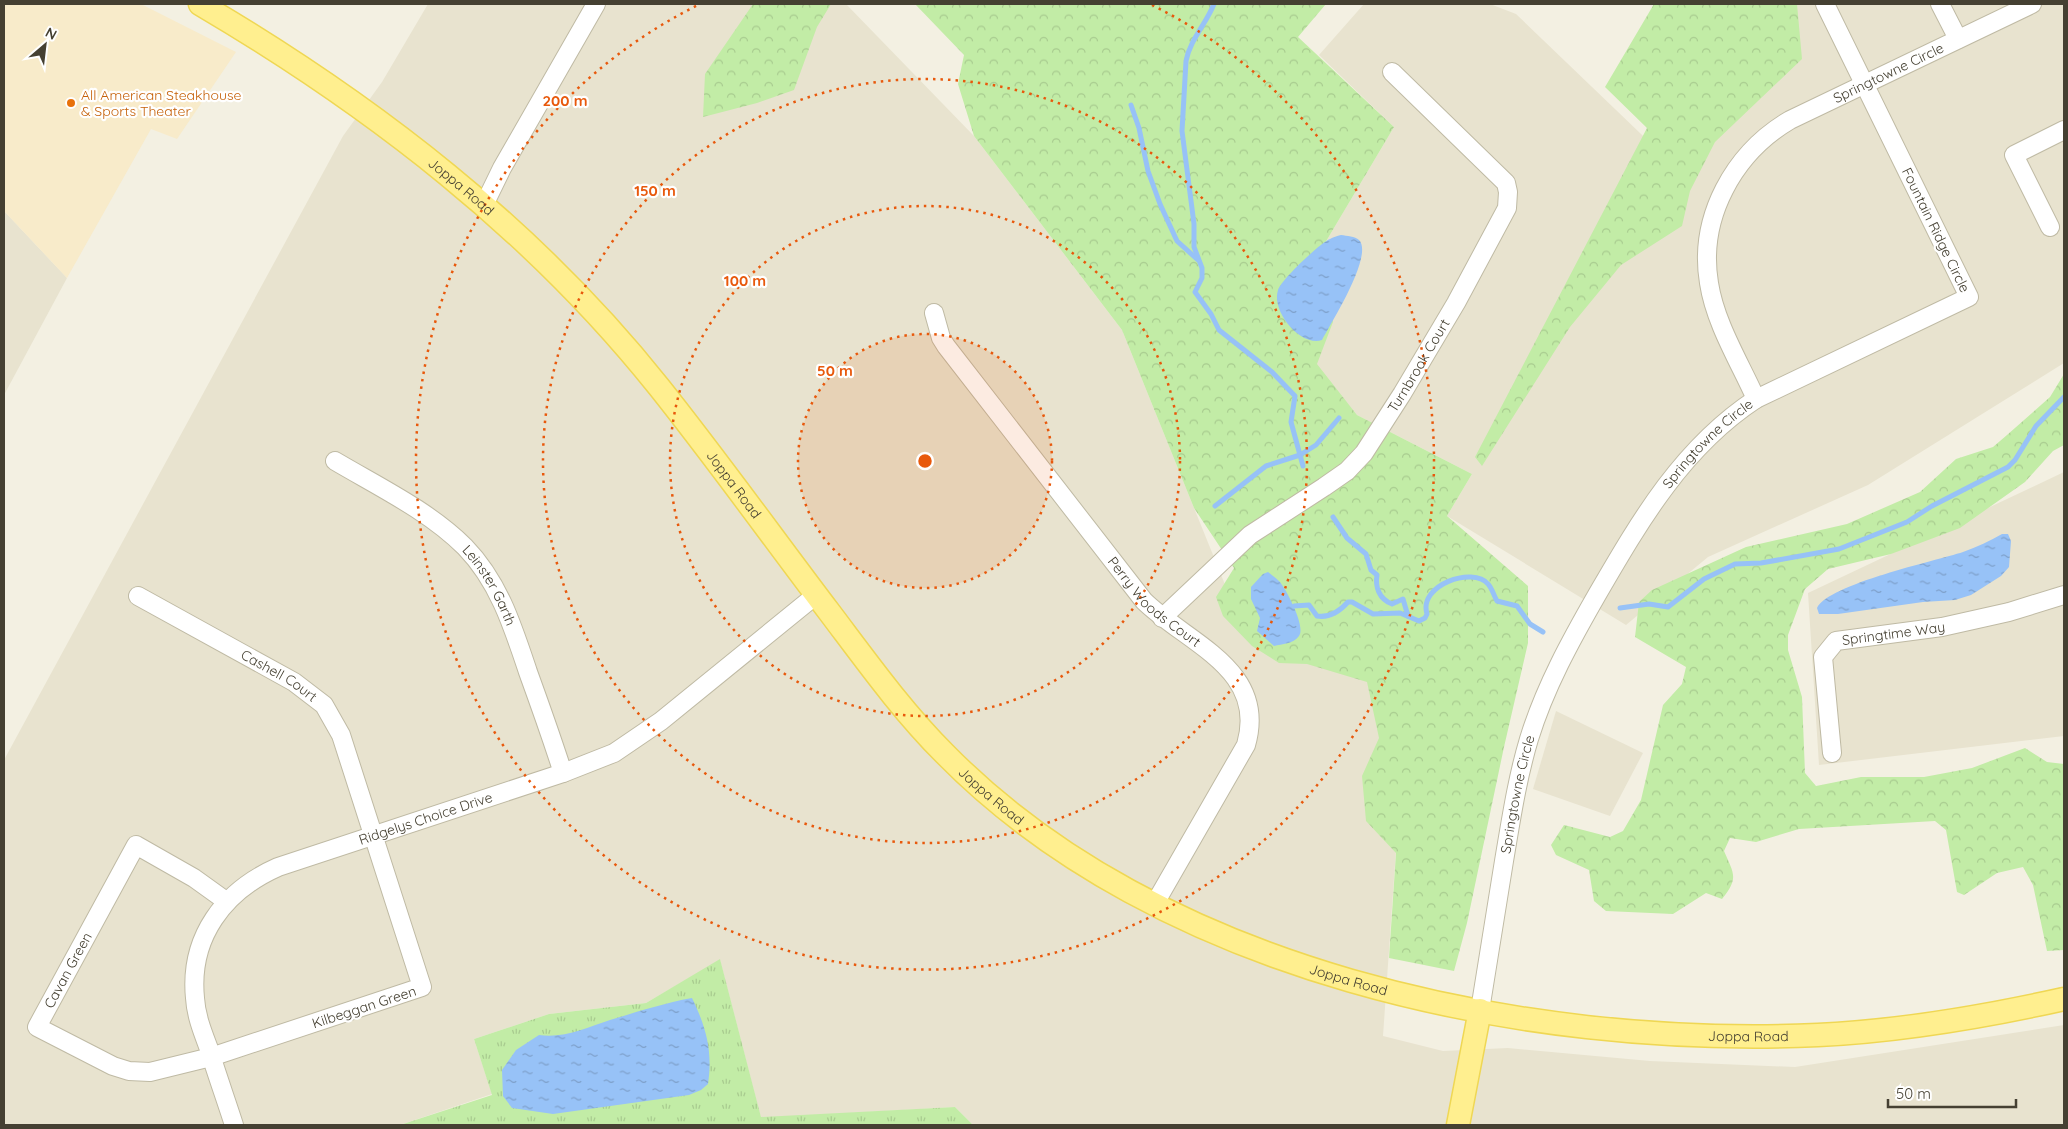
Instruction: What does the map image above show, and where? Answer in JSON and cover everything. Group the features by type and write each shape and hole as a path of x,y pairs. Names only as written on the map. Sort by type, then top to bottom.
{"main road":[{"name":"Joppa Road","path":"200,4 348,98 422,153 538,254 615,334 703,444 901,706 962,771 1011,814 1060,850 1154,905 1205,928 1282,958 1377,987 1480,1010 1625,1030 1680,1034 1782,1036 1864,1031 1934,1024 2064,999"},
{"path":"1458,1125 1480,1010"}],"street":[{"path":"484,205 502,168 596,4"},
{"name":"Fountain Ridge Circle","path":"1756,399 1969,297 1825,4"},
{"path":"1940,4 1958,39"},
{"name":"Springtowne Circle","path":"1480,1010 1517,788 1528,740 1552,680 1567,648 1624,548 1659,492 1694,450 1729,419 1756,399 1720,320 1709,284 1708,248 1715,209 1724,187 1743,160 1774,130 1864,84 2032,4"},
{"name":"Turnbrook Court","path":"1162,618 1250,535 1324,488 1347,471 1364,453 1402,394 1456,302 1507,208 1508,192 1506,183 1392,72"},
{"path":"2050,227 2014,155 2064,130"},
{"name":"Perry Woods Court","path":"934,313 940,338 983,397 1121,572 1162,618 1230,669 1242,688 1250,717 1249,733 1239,758 1171,872 1154,905"},
{"name":"Leinster Garth","path":"335,461 439,526 465,547 482,568 496,588 509,617 563,773"},
{"name":"Ridgelys Choice Drive","path":"234,1125 211,1057 195,999 195,963 211,921 226,901 238,890 262,874 563,773 614,753 636,740 816,594"},
{"name":"Cashell Court","path":"138,596 294,682 324,705 341,735 374,835"},
{"name":"Springtime Way","path":"1832,753 1823,657 1836,641 1942,627 2008,612 2064,596"},
{"name":"Kilbeggan Green","path":"211,1057 422,987 374,835"},
{"name":"Cavan Green","path":"211,1057 150,1072 130,1071 92,1057 37,1027 136,845 194,878 226,901"}],"shaded area":[{"path":"4,4 141,4 236,52 177,139 151,129 67,278 4,211"},
{"path":"428,4 846,4 974,136 1122,330 1245,634 1384,673 1400,793 1383,1036 1443,1051 1508,1048 1650,1061 1795,1067 2064,1025 2064,1125 973,1125 955,1107 761,1118 720,960 646,1003 549,1014 474,1039 492,1094 400,1125 4,1125 4,760 343,136 382,82"},
{"path":"1364,4 1490,4 1516,14 1665,157 1758,4 2064,4 2064,363 1868,485 1708,557 1626,625 1447,516 1472,474 1357,415 1278,322 1394,127 1319,55"},
{"path":"4,211 67,278 4,395"},
{"path":"2064,472 2064,736 1819,765 1808,593"},
{"path":"1556,711 1643,753 1610,816 1533,789"}],"green space":[{"path":"753,4 831,4 817,27 794,90 757,103 703,117 705,74"},
{"path":"915,4 1326,4 1298,37 1394,127 1309,270 1332,291 1333,322 1317,364 1357,415 1472,474 1447,516 1528,586 1528,643 1467,923 1454,971 1389,958 1396,853 1366,821 1362,776 1379,738 1367,682 1307,664 1279,663 1252,646 1223,616 1216,597 1234,568 1194,508 1122,330 974,136 958,84 964,55"},
{"path":"1654,4 1797,4 1802,59 1715,142 1690,191 1682,226 1621,265 1570,327 1482,466 1475,457 1647,128 1605,87"},
{"path":"2064,374 2064,445 2053,451 2025,482 1960,528 1891,554 1828,569 1805,589 1788,635 1788,650 1802,697 1805,773 1816,786 1861,777 1924,777 1972,768 2025,748 2047,762 2064,764 2064,950 2047,951 2033,885 2023,867 1997,873 1964,895 1957,892 1946,830 1935,821 1799,829 1756,842 1730,838 1724,851 1732,871 1733,881 1722,899 1706,893 1673,914 1606,911 1594,901 1589,870 1556,855 1551,845 1564,825 1610,837 1623,831 1641,800 1663,705 1682,684 1686,667 1635,637 1639,602 1652,590 1746,547 1847,524 1920,492 1956,459 1993,447 2050,397"},
{"path":"720,959 761,1117 955,1107 973,1125 400,1125 492,1095 474,1039 549,1014 646,1003"}],"water":[{"path":"1341,235 1359,240 1362,248 1361,260 1350,289 1322,340 1314,341 1305,338 1289,326 1279,308 1278,290 1286,278 1310,254 1325,242"},
{"path":"2002,534 2008,534 2011,541 2009,567 2001,576 1971,595 1955,600 1923,602 1838,614 1819,614 1817,608 1826,599 1841,590 1884,574 1963,552"},
{"path":"1268,572 1283,587 1295,609 1300,625 1297,639 1274,646 1257,631 1260,618 1251,599 1251,587 1263,574"},
{"path":"692,998 705,1029 709,1050 708,1084 701,1090 689,1095 553,1114 512,1108 503,1096 502,1070 516,1050 539,1035 566,1034 671,1002"}],"waterway":[{"path":"1214,4 1191,46 1186,61 1182,131 1194,224 1194,247 1202,268 1202,278 1195,292 1211,314 1219,330 1272,372 1295,396 1291,422 1303,466"},
{"path":"1131,105 1139,128 1148,171 1160,204 1177,241 1198,260"},
{"path":"1620,608 1649,604 1668,607 1704,579 1735,564 1761,563 1839,549 1907,522 1932,506 2008,467 2015,460 2036,426 2064,397"},
{"path":"1215,506 1266,466 1300,455 1316,445 1339,418"},
{"path":"1333,517 1347,538 1366,554 1371,570 1377,575 1377,588 1381,596 1392,604 1403,599 1408,616"},
{"path":"1294,606 1309,605 1317,616 1326,616 1334,613 1348,602 1352,602 1373,614 1400,613 1419,621 1425,618 1427,614 1426,604 1438,587 1448,581 1471,577 1481,579 1488,584 1497,601 1517,606 1530,624 1543,632"}],"place":[{"name":"All American Steakhouse & Sports Theater","path":"71,103"}]}
